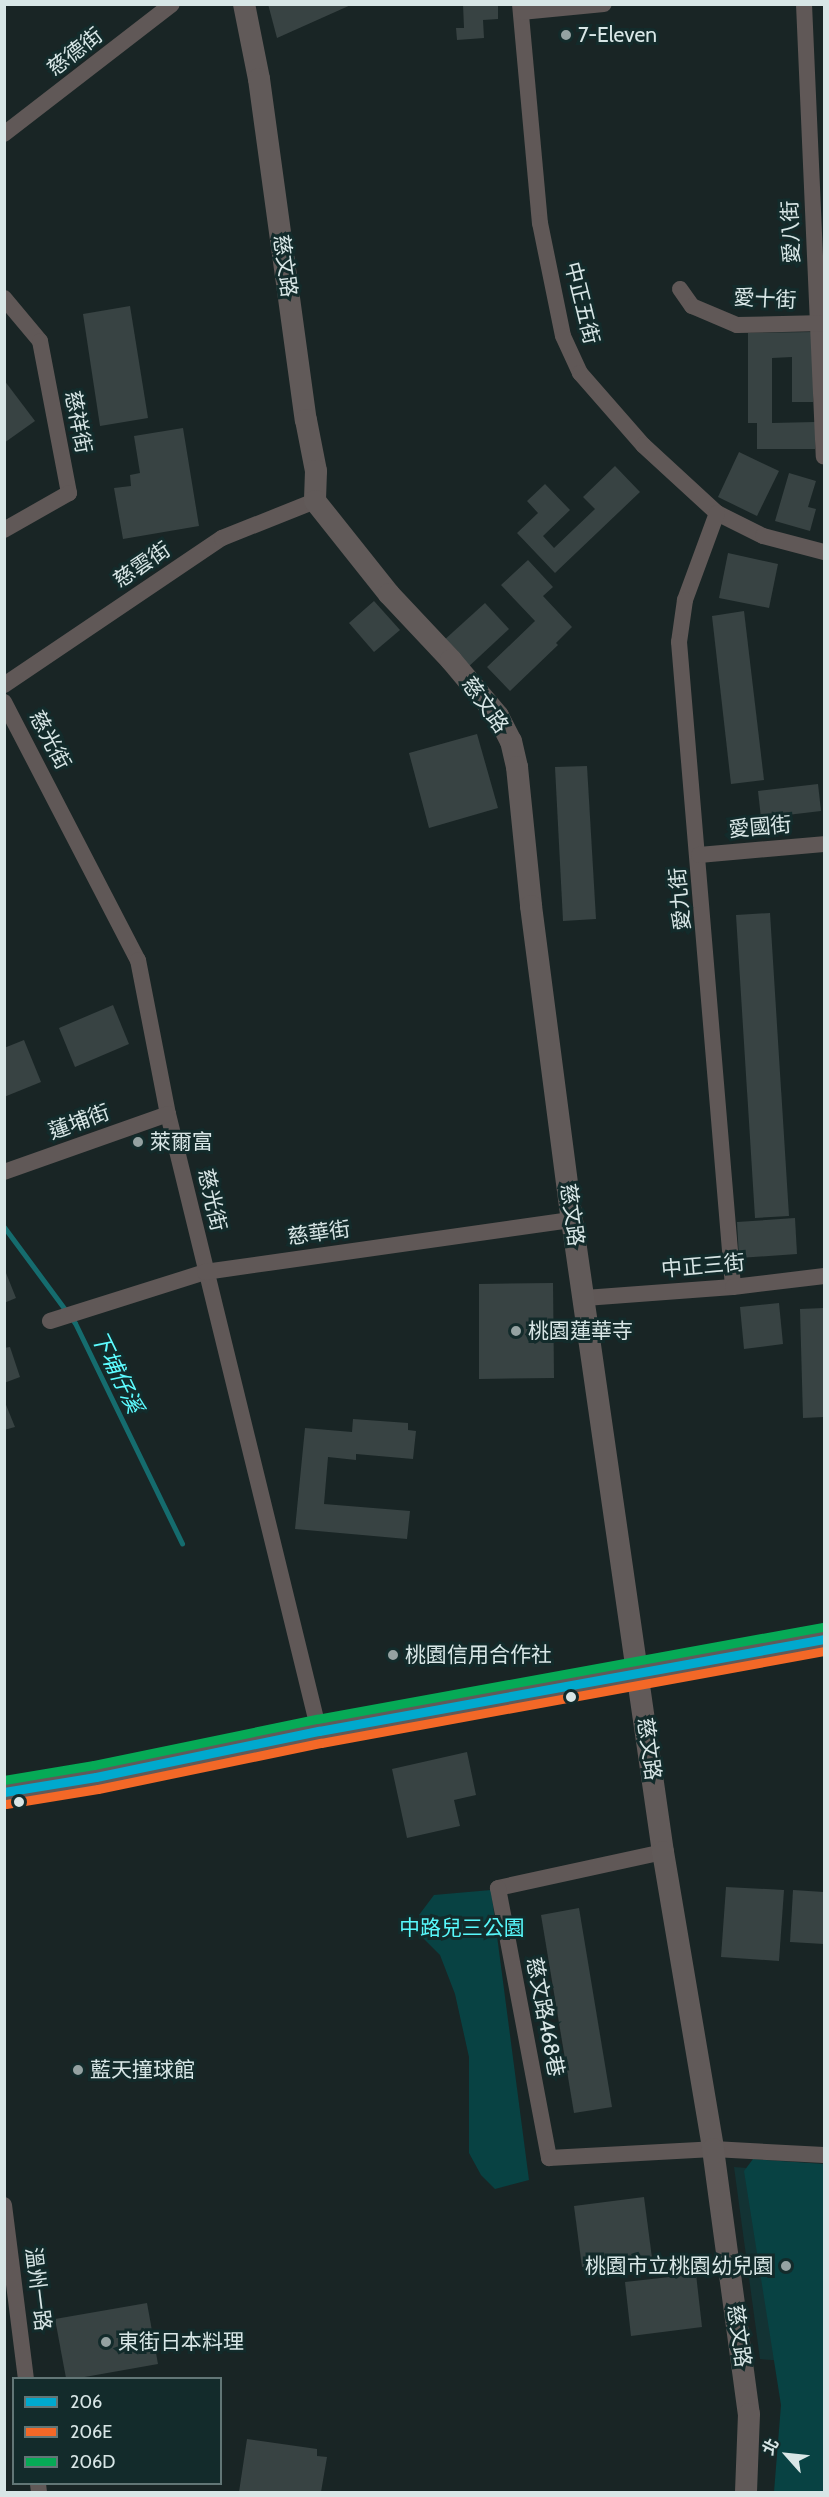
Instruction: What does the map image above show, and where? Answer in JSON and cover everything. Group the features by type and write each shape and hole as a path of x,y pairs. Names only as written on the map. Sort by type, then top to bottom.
{"street":[{"name":"慈德街","path":"4,134 172,4"},
{"name":"慈文路","path":"244,4 259,79 306,420 316,471 315,501 389,594 451,660 498,716 511,741 517,767 531,906 572,1220 663,1852 713,2149 749,2414 746,2493"},
{"path":"520,8 604,4"},
{"name":"愛八街","path":"804,4 821,323 825,457"},
{"name":"中正五街","path":"520,8 540,223 565,344 580,373 643,445 717,513 763,536 825,552"},
{"name":"愛十街","path":"680,288 692,306 736,325 821,323"},
{"name":"慈祥街","path":"4,298 40,341 69,493 4,530"},
{"name":"慈雲街","path":"4,685 222,538 315,501"},
{"name":"愛九街","path":"717,513 685,600 679,642 699,855 733,1287"},
{"name":"慈光街","path":"4,702 138,960 168,1114 205,1272 319,1731"},
{"name":"愛國街","path":"699,855 825,844"},
{"name":"蓮埔街","path":"4,1172 168,1114"},
{"name":"慈華街","path":"56,1319 205,1272 572,1220"},
{"name":"中正三街","path":"585,1298 733,1287 825,1276"},
{"path":"4,1792 96,1777 319,1731 825,1640"},
{"name":"慈文路468巷","path":"663,1852 498,1888 549,2158 713,2149"},
{"path":"713,2149 825,2155"},
{"name":"溫州一路","path":"4,2205 26,2377"}],"shaded area":[{"name":"桃園市立桃園幼兒園","path":"734,2167 824,2174 824,2364 760,2359"}],"green space":[{"name":"中路兒三公園","path":"491,1890 529,2180 495,2189 481,2175 469,2153 469,2057 455,1994 440,1955 423,1938 419,1915 434,1895"},
{"name":"桃園市立桃園幼兒園","path":"753,2159 824,2164 824,2492 774,2492 781,2405 744,2171"}],"building":[{"path":"268,4 353,4 277,38"},
{"path":"463,4 498,4 498,19 483,20 484,38 457,40 456,28 464,28"},
{"path":"130,306 148,418 100,426 83,314"},
{"path":"813,332 813,402 792,402 792,357 772,358 772,423 815,422 815,449 757,449 757,423 748,423 748,333"},
{"path":"4,380 35,421 4,443"},
{"path":"183,428 199,526 123,539 114,488 131,486 130,475 140,473 134,436"},
{"path":"739,452 779,471 757,516 718,497"},
{"path":"615,466 640,492 555,573 517,533 538,513 527,501 545,484 570,510 543,536 554,548 595,509 583,497"},
{"path":"789,473 816,481 808,507 816,509 810,531 775,521"},
{"path":"728,553 778,564 769,608 719,598"},
{"path":"528,560 553,587 543,596 572,627 556,643 558,645 510,691 487,667 535,621 501,585"},
{"path":"374,601 400,630 374,652 349,623"},
{"path":"485,603 509,629 466,669 442,642"},
{"path":"744,611 764,780 731,784 712,616"},
{"path":"477,734 498,808 429,828 409,753"},
{"path":"587,766 596,919 563,921 555,767"},
{"path":"818,784 821,811 761,818 758,791"},
{"path":"770,913 789,1216 755,1218 736,915"},
{"path":"113,1005 129,1044 75,1067 59,1028"},
{"path":"24,1040 41,1082 4,1097 4,1048"},
{"path":"795,1218 797,1254 739,1258 737,1222"},
{"path":"4,1268 16,1298 4,1303"},
{"name":"桃園蓮華寺","path":"553,1283 554,1378 479,1379 479,1284"},
{"path":"779,1303 783,1344 744,1349 740,1307"},
{"path":"824,1308 824,1417 803,1418 800,1309"},
{"path":"10,1347 20,1377 4,1383 4,1348"},
{"path":"4,1400 15,1427 4,1430"},
{"path":"353,1419 408,1423 408,1430 416,1431 413,1459 356,1454 356,1460 328,1457 324,1504 410,1511 407,1539 295,1529 305,1428 352,1432"},
{"path":"467,1752 476,1795 454,1800 460,1826 407,1838 392,1769"},
{"path":"726,1887 784,1890 779,1961 721,1957"},
{"path":"793,1890 824,1892 824,1944 790,1942"},
{"path":"579,1908 612,2107 574,2113 541,1915"},
{"path":"644,2197 652,2258 582,2267 574,2206"},
{"path":"696,2274 702,2327 631,2336 625,2282"},
{"name":"東街日本料理","path":"147,2303 158,2364 85,2377 66,2377 55,2319"},
{"path":"247,2439 317,2449 317,2456 327,2457 321,2492 239,2492"}],"waterway":[{"name":"下埔仔溪","path":"4,1227 75,1323 182,1543"}],"transit line":[{"name":"206D","path":"4,1780 94,1765 317,1719 822,1627"},
{"name":"206","path":"4,1792 96,1777 319,1731 824,1639"},
{"name":"206E","path":"6,1804 98,1789 321,1743 824,1651"}],"place":[{"name":"7-Eleven","path":"566,35"},
{"name":"萊爾富","path":"138,1142"},
{"name":"桃園蓮華寺","path":"516,1331"},
{"name":"桃園信用合作社","path":"393,1655"},
{"name":"藍天撞球館","path":"78,2070"},
{"name":"桃園市立桃園幼兒園","path":"786,2266"},
{"name":"東街日本料理","path":"106,2342"}]}
